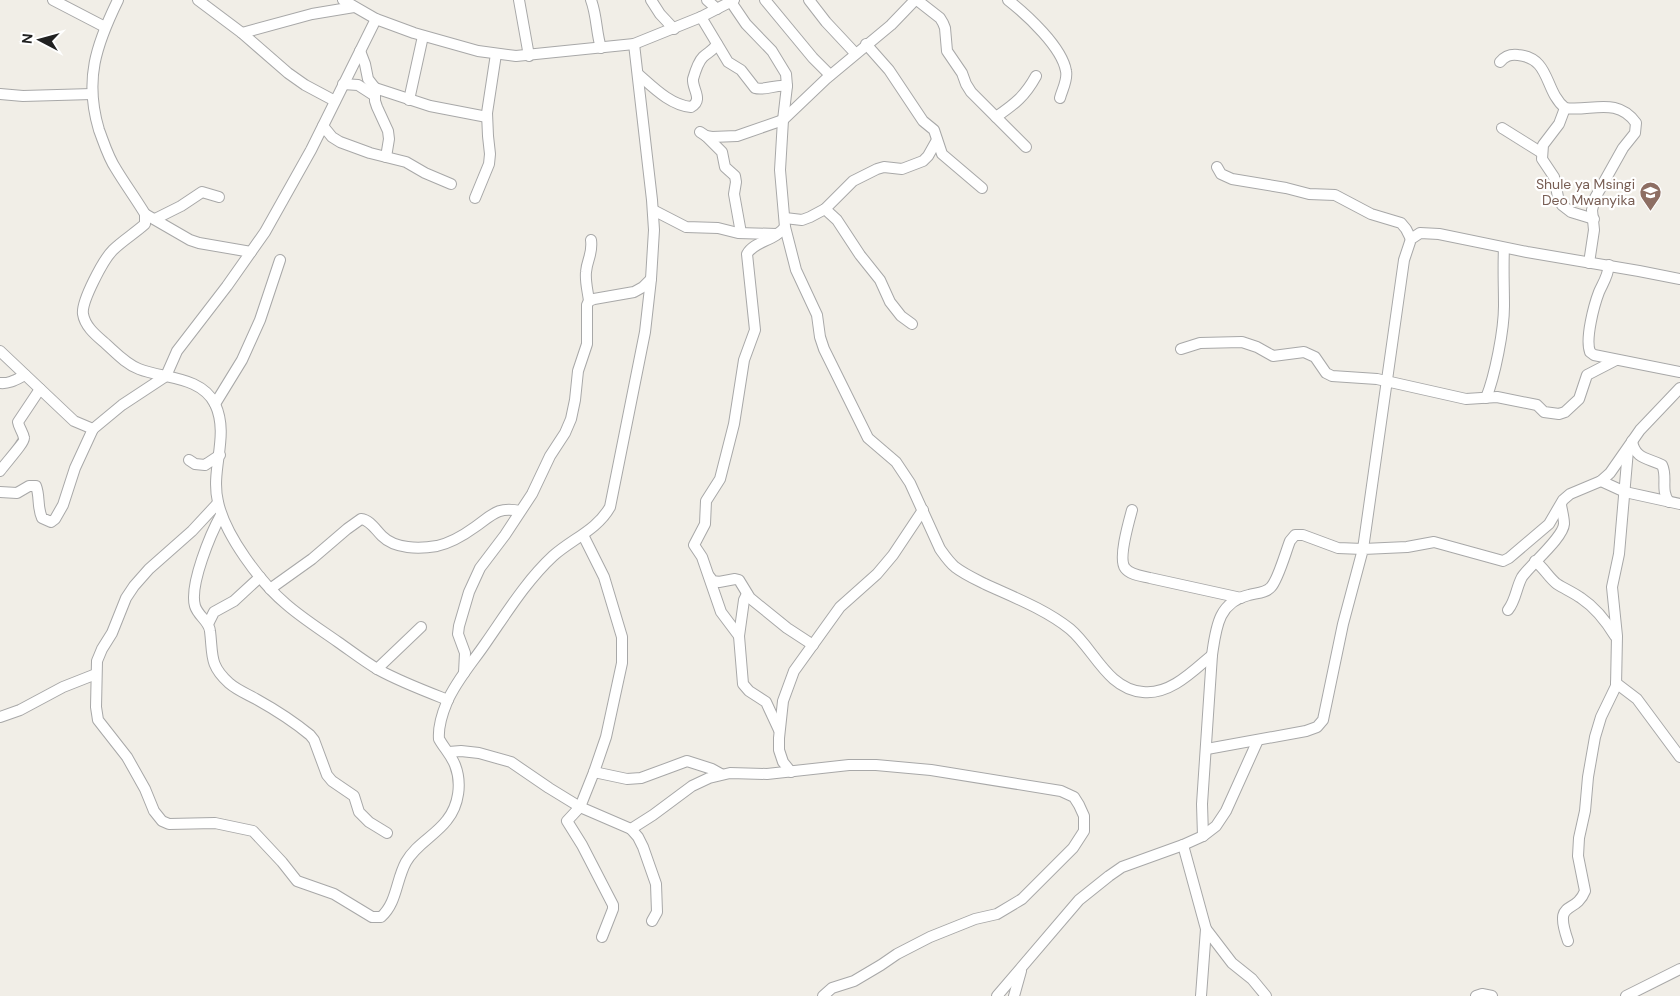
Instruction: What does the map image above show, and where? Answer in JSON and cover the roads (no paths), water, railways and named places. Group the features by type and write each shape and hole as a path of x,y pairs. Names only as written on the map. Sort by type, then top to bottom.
{"street":[{"path":"53,0 105,27"},
{"path":"118,0 105,27 98,49 92,94 95,114 105,147 115,168 150,216 199,244 251,252"},
{"path":"198,0 242,33 294,77 335,101"},
{"path":"343,0 376,19 423,36 478,51 529,56 634,44 702,17 732,1 746,24 772,50 786,74 787,86 783,120 780,184 784,226 796,270 817,315 824,349 851,407 868,438 901,468 910,483 940,550 953,566 1047,614 1070,629 1110,676 1127,688 1142,692 1154,692 1165,689 1179,681 1212,655"},
{"path":"519,0 529,56"},
{"path":"591,0 601,48"},
{"path":"651,0 660,14 674,29"},
{"path":"707,0 717,10"},
{"path":"765,0 813,58 830,75"},
{"path":"809,0 855,54"},
{"path":"750,249 740,233 734,194 735,176 725,167 722,152 703,134 722,137 737,136 783,120 830,75 904,13 916,0 940,18 945,28 947,51 962,73 971,92 1026,147"},
{"path":"1008,0 1034,22 1056,49 1064,63 1066,76 1060,98"},
{"path":"242,33 312,14 354,7"},
{"path":"702,17 728,62 741,70 754,88 763,89 787,86"},
{"path":"0,492 17,493 28,486 36,486 39,511 42,518 51,522 55,519 63,505 75,468 93,429 122,405 166,376 177,351 265,232 311,150 376,19"},
{"path":"409,100 423,36"},
{"path":"218,503 192,531 148,569 126,598 112,634 97,661 96,707 98,720 127,757 154,811 162,820 169,824 215,823 253,831 297,881 334,894 372,917 381,917 388,911 405,863 416,849 448,820 458,797 459,784 455,765 449,752 439,739 440,723 448,700 464,673 536,574 553,556 583,535 605,516 610,506 646,332 654,230 634,44"},
{"path":"638,74 677,104 691,106 696,103 698,98 693,82 696,69 702,58 714,49 717,44"},
{"path":"866,44 889,70 923,121 932,127 942,154 982,188"},
{"path":"360,51 368,78 375,92 377,108 388,131 389,139 386,157"},
{"path":"475,198 489,164 487,118 496,54"},
{"path":"1500,62 1506,56 1514,54 1527,56 1539,64 1557,102 1565,108 1613,107 1629,116 1637,125 1635,133 1623,148 1611,172 1597,193 1592,208 1594,234 1588,263"},
{"path":"996,117 1018,102 1027,92 1036,76"},
{"path":"343,84 358,85 375,92 487,118"},
{"path":"0,94 23,96 92,94"},
{"path":"1565,108 1559,124 1543,145 1544,163 1554,177 1558,197 1562,205 1572,212 1594,220"},
{"path":"323,126 332,138 340,142 370,153 406,162 451,184"},
{"path":"1502,128 1542,152"},
{"path":"653,210 686,227 718,228 740,233 784,226 810,217 825,209 853,181 877,168 902,169 923,161 928,156 936,140"},
{"path":"1217,167 1221,174 1232,179 1304,193 1335,195 1371,214 1400,223 1406,229 1411,239"},
{"path":"219,196 202,192 176,209 150,216 145,224 114,249 104,262 84,303 84,316 94,333 130,364 147,372 200,387 215,404 220,428 220,454 216,492 221,515 234,539 270,589 286,605 378,669 448,700"},
{"path":"825,209 837,220 860,255 880,280 890,302 901,316 912,324"},
{"path":"739,636 721,612 702,557 694,545 705,524 706,501 716,486 722,472 734,424 744,360 754,330 747,254 750,249 784,226"},
{"path":"1207,749 1306,731 1317,727 1324,720 1343,624 1362,549 1404,260 1411,239 1416,234 1427,232 1504,248 1680,279"},
{"path":"464,673 465,653 458,634 469,592 480,568 505,536 532,494 550,456 561,442 571,419 578,371 588,336 586,309 589,301 586,270 592,252 590,240"},
{"path":"1486,398 1501,335 1504,308 1502,284 1504,248"},
{"path":"215,404 242,360 261,316 280,260"},
{"path":"1609,265 1595,307 1589,348 1594,355 1680,372"},
{"path":"589,301 604,296 634,292 651,280"},
{"path":"1180,348 1200,343 1242,342 1257,347 1273,356 1298,352 1310,354 1315,357 1326,373 1332,376 1378,379 1466,399 1497,397 1537,404 1544,412 1559,414 1566,412 1579,399 1587,375 1616,360"},
{"path":"0,351 74,421 93,429"},
{"path":"0,383 13,382 25,375"},
{"path":"1203,836 1202,804 1207,749 1208,700 1216,632 1225,608 1232,602 1265,591 1272,586 1290,541 1295,535 1303,535 1338,548 1407,547 1434,542 1503,561 1543,530 1570,494 1601,481 1613,470 1640,430 1680,388"},
{"path":"0,471 9,457 23,442 24,438 18,422 40,389"},
{"path":"1568,941 1562,919 1563,914 1585,892 1578,856 1578,845 1585,811 1592,750 1601,717 1615,689 1616,682 1617,638 1612,586 1618,560 1624,492 1631,444"},
{"path":"1631,444 1640,456 1662,465 1665,475 1664,494 1669,502"},
{"path":"189,460 195,464 205,466 220,454"},
{"path":"1601,481 1624,492 1680,504"},
{"path":"1508,610 1514,601 1522,577 1555,540 1563,528 1564,518 1561,505"},
{"path":"270,589 305,564 361,519 368,521 382,537 396,545 419,547 437,546 450,541 474,528 495,512 504,509 520,511"},
{"path":"791,772 783,762 779,730 783,701 794,671 840,607 877,574 923,510"},
{"path":"1132,510 1124,545 1123,563 1125,568 1130,572 1150,578 1241,598"},
{"path":"221,515 204,552 194,595 195,607 208,624 211,656 216,666 222,675 238,689 310,735 314,740 327,775 332,781 354,796 359,812 369,822 387,833"},
{"path":"583,535 604,577 622,637 623,647 622,663 606,737 580,807 568,819 613,905 602,937"},
{"path":"1536,561 1557,583 1597,611 1617,638"},
{"path":"709,576 713,581 719,582 737,579 747,594 787,628 813,645"},
{"path":"208,624 214,612 234,601 260,577"},
{"path":"747,594 744,600 739,636 743,684 749,691 766,702 779,730"},
{"path":"378,669 421,627"},
{"path":"0,717 20,710 63,687 96,674"},
{"path":"1616,682 1637,700 1680,757"},
{"path":"997,996 1080,900 1109,876 1122,867 1203,836 1221,820 1258,740"},
{"path":"449,752 479,753 511,762 548,788 580,807 630,829 638,837 656,884 657,912 652,921"},
{"path":"594,772 627,780 642,778 687,761 721,774"},
{"path":"630,829 653,816 692,786 721,774 791,772 849,765 905,767 1061,791 1074,797 1084,816 1084,831 1073,848 1022,899 997,914 975,919 930,937 896,954 881,966 854,981 832,988 823,996"},
{"path":"1183,845 1206,929 1200,995"},
{"path":"1206,929 1232,963 1252,979 1266,996"},
{"path":"1626,996 1680,969"},
{"path":"1014,996 1021,970"},
{"path":"1476,996 1482,994 1492,996"}],"place":[{"name":"Shule ya Msingi Deo Mwanyika","path":"1651,211"}]}
